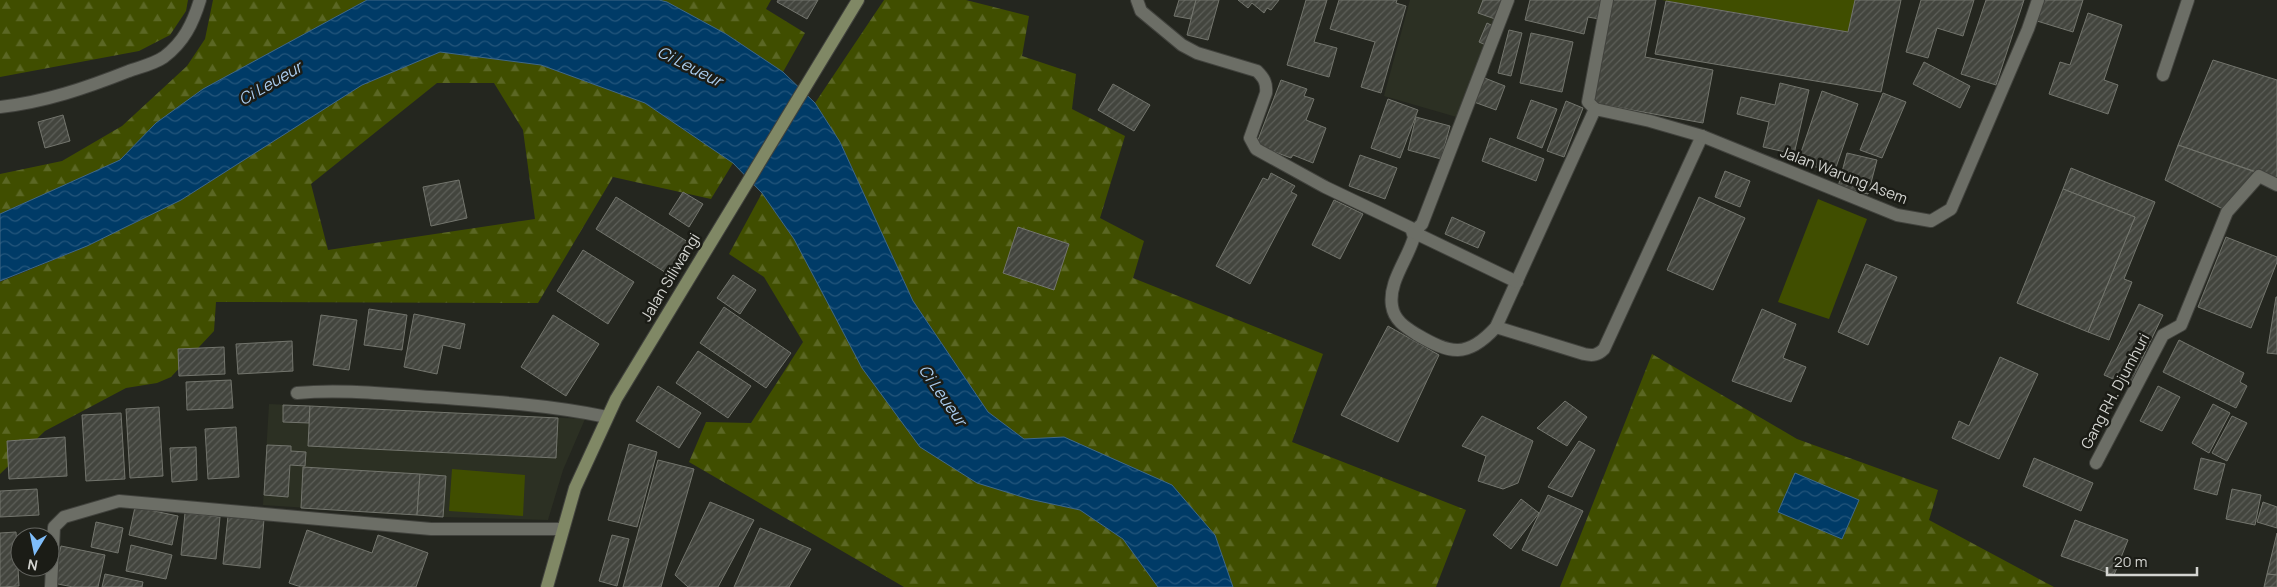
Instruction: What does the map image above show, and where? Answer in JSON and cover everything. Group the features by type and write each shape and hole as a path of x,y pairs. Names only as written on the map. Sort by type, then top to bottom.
{"main road":[{"name":"Jalan Siliwangi","path":"547,587 581,471 616,399 858,0"}],"street":[{"path":"0,107 25,104 80,90 163,58 183,40 194,20 200,0"},
{"path":"1137,0 1142,11 1182,45 1197,53 1257,71 1262,75 1265,80 1266,93 1250,138 1256,149 1325,186 1405,225 1413,232 1516,282"},
{"path":"1508,0 1422,224 1413,232 1412,243 1391,295 1392,307 1403,326 1439,347 1453,350 1468,348 1484,341 1496,327 1595,109 1588,102 1607,0"},
{"name":"Jalan Warung Asem","path":"1595,109 1650,121 1702,136 1897,215 1931,221 1951,209 2028,29 2038,0"},
{"path":"2163,75 2188,0"},
{"path":"1496,327 1591,356 1601,352 1702,136"},
{"name":"Gang RH. Djumhuri","path":"2096,463 2163,335 2181,325 2227,212 2259,176 2277,185"},
{"path":"297,393 371,393 478,401 559,408 607,417"},
{"path":"51,587 54,527 64,517 119,501 431,528 563,529"}],"shaded area":[{"path":"1410,0 1505,0 1460,118 1384,96"},
{"path":"269,404 585,419 563,470 548,520 443,517 263,505"}],"green space":[{"path":"0,0 188,0 186,11 170,35 139,51 0,77"},
{"path":"213,0 367,0 203,89 156,123 120,160 0,214 0,174 62,161 122,126 187,66 205,39"},
{"path":"659,0 771,0 766,9 805,33 783,72 726,34 667,2"},
{"path":"884,0 966,0 1029,16 1022,56 1076,74 1072,109 1125,136 1100,218 1144,241 1133,278 1323,354 1292,442 1466,510 1436,587 1233,587 1215,535 1064,437 1024,439 988,412 913,301 840,142 815,103"},
{"path":"1662,0 1855,0 1848,32"},
{"path":"440,52 541,65 645,103 733,163 711,199 613,177 538,303 216,302 214,331 171,377 157,383 126,388 45,431 0,474 0,282 87,246 181,200 362,85","holes":["437,83 494,83 523,130 535,219 328,250 311,184"]},
{"path":"762,193 794,239 1029,499 1080,510 1123,539 1158,587 904,587 689,462 706,422 751,423 803,342 764,277 729,254"},
{"path":"1818,199 1867,219 1829,319 1778,302"},
{"path":"1652,354 1797,439 1938,490 1929,520 2054,587 1560,587"},
{"path":"452,469 525,475 523,516 449,511"}],"water":[{"name":"Ci Leueur","path":"367,0 659,0 667,2 726,34 783,72 815,103 840,142 913,301 988,412 1024,439 1064,437 1172,485 1215,535 1233,587 1158,587 1123,539 1080,510 1029,499 977,483 920,447 862,368 794,239 762,193 733,163 645,103 541,65 440,52 362,85 181,200 87,246 0,281 0,214 120,160 156,123 203,89"},
{"path":"1795,473 1859,500 1842,539 1778,512"}],"building":[{"path":"778,0 818,0 807,19 777,2"},
{"path":"1179,0 1196,0 1191,19 1174,16"},
{"path":"1196,0 1219,0 1208,40 1187,35"},
{"path":"1238,0 1279,0 1271,10 1267,8 1264,13 1252,3 1248,8"},
{"path":"1306,0 1327,0 1314,42 1337,48 1329,77 1287,65"},
{"path":"1339,0 1397,0 1396,3 1406,6 1381,93 1361,87 1375,42 1330,29"},
{"path":"1483,0 1505,0 1498,20 1478,13"},
{"path":"1530,0 1603,0 1599,19 1588,17 1584,34 1525,20"},
{"path":"1607,0 1656,0 1645,57 1713,70 1703,123 1588,102"},
{"path":"1855,0 1901,0 1881,92 1655,54 1666,1 1848,32"},
{"path":"1921,0 1974,0 1963,36 1937,28 1928,58 1906,52"},
{"path":"1986,0 2024,0 1996,85 1961,74"},
{"path":"2044,0 2083,0 2073,32 2037,21"},
{"path":"2088,13 2122,25 2104,80 2118,85 2108,114 2049,94 2060,62 2070,65"},
{"path":"1487,23 1495,27 1488,46 1479,42"},
{"path":"1509,30 1522,33 1511,76 1498,73"},
{"path":"1531,33 1573,42 1562,92 1520,83"},
{"path":"2213,60 2277,80 2277,179 2178,145"},
{"path":"1924,62 1970,86 1960,108 1913,84"},
{"path":"1482,77 1505,86 1496,110 1474,102"},
{"path":"1281,80 1307,89 1304,96 1314,99 1306,120 1326,128 1313,163 1293,155 1291,158 1256,145"},
{"path":"1780,83 1809,90 1794,154 1763,147 1769,122 1737,114 1741,97 1775,105"},
{"path":"1113,84 1150,105 1134,131 1098,110"},
{"path":"1822,91 1858,104 1834,173 1798,161"},
{"path":"1883,93 1906,102 1882,158 1860,150"},
{"path":"1388,99 1418,110 1400,158 1371,148"},
{"path":"1531,100 1557,109 1542,148 1517,138"},
{"path":"1566,101 1583,108 1564,157 1547,151"},
{"path":"63,115 70,141 45,148 38,122"},
{"path":"1416,117 1450,126 1441,159 1408,150"},
{"path":"1490,138 1544,159 1536,181 1482,161"},
{"path":"2178,145 2258,173 2223,209 2165,180"},
{"path":"1847,153 1877,160 1868,194 1838,187"},
{"path":"1360,155 1397,168 1385,199 1349,186"},
{"path":"2071,168 2155,202 2124,279 2132,282 2109,340 2088,332 2135,217 2063,189"},
{"path":"1725,171 1750,181 1740,207 1715,197"},
{"path":"1271,173 1295,186 1291,192 1297,195 1250,284 1216,266 1263,178 1268,180"},
{"path":"459,180 467,218 431,226 423,187"},
{"path":"2063,189 2135,217 2088,332 2017,303"},
{"path":"683,192 703,204 689,227 669,214"},
{"path":"616,197 688,242 668,274 596,229"},
{"path":"1699,197 1745,218 1713,290 1667,270"},
{"path":"1334,200 1363,214 1340,259 1312,245"},
{"path":"1452,217 1485,232 1478,248 1445,234"},
{"path":"1018,227 1069,244 1054,290 1003,273"},
{"path":"2226,237 2277,257 2277,262 2251,328 2198,307"},
{"path":"583,250 634,282 608,324 557,291"},
{"path":"1866,264 1897,277 1868,345 1838,332"},
{"path":"733,275 756,290 740,314 717,298"},
{"path":"2277,297 2277,354 2267,353"},
{"path":"2139,304 2163,315 2129,386 2104,375"},
{"path":"724,307 791,353 766,388 700,343"},
{"path":"369,309 407,315 402,350 364,345"},
{"path":"1762,309 1796,324 1783,358 1806,367 1791,402 1732,381"},
{"path":"414,314 465,324 460,349 443,345 437,374 404,367"},
{"path":"321,315 357,320 349,370 313,365"},
{"path":"553,315 599,344 566,396 521,367"},
{"path":"1388,326 1439,355 1398,442 1341,415"},
{"path":"2179,340 2244,373 2240,382 2247,386 2236,408 2163,372"},
{"path":"292,341 293,371 238,374 236,344"},
{"path":"224,347 225,374 179,376 178,349"},
{"path":"698,351 751,386 728,418 676,383"},
{"path":"2000,357 2038,374 1999,459 1952,438 1959,421 1969,426"},
{"path":"231,380 233,408 187,410 186,382"},
{"path":"658,386 701,413 679,448 636,421"},
{"path":"2158,386 2180,397 2162,431 2140,421"},
{"path":"1565,401 1587,417 1567,446 1537,428"},
{"path":"2213,404 2230,413 2209,453 2192,443"},
{"path":"283,405 310,406 309,423 283,422"},
{"path":"310,406 558,418 556,458 308,446"},
{"path":"159,407 163,476 130,478 126,409"},
{"path":"121,413 125,479 86,481 82,415"},
{"path":"1482,416 1533,441 1518,483 1503,489 1478,481 1486,456 1462,446"},
{"path":"2232,416 2247,423 2227,461 2212,453"},
{"path":"236,427 239,477 208,479 205,429"},
{"path":"65,437 67,476 9,479 7,441"},
{"path":"1579,441 1595,450 1572,497 1548,487"},
{"path":"629,444 657,452 637,527 608,520"},
{"path":"267,445 291,446 291,451 306,452 305,466 290,465 288,497 264,495"},
{"path":"196,447 197,480 172,482 170,448"},
{"path":"2034,458 2093,483 2081,511 2023,486"},
{"path":"2201,458 2225,464 2217,495 2194,489"},
{"path":"658,460 694,469 661,587 623,587"},
{"path":"303,467 420,474 417,515 301,508"},
{"path":"420,474 446,476 443,517 417,515"},
{"path":"37,489 39,515 0,517 0,491"},
{"path":"2232,489 2261,495 2255,525 2226,519"},
{"path":"1548,495 1583,511 1557,566 1522,550"},
{"path":"1521,499 1539,513 1511,549 1493,535"},
{"path":"710,502 754,520 718,587 688,587 675,575"},
{"path":"2263,502 2277,507 2277,528 2257,522"},
{"path":"135,507 178,516 172,545 129,535"},
{"path":"185,513 220,517 216,559 181,555"},
{"path":"228,516 264,519 260,568 223,564"},
{"path":"2075,520 2128,540 2114,575 2061,556"},
{"path":"96,522 123,528 118,553 91,547"},
{"path":"760,528 811,549 789,587 734,587"},
{"path":"307,530 372,553 378,535 428,553 416,587 301,587 289,583"},
{"path":"10,532 10,577 18,577 19,586 0,587 0,533"},
{"path":"2277,533 2277,575 2267,574"},
{"path":"612,535 629,539 617,586 599,581"},
{"path":"131,545 172,555 166,579 126,571"},
{"path":"61,546 105,555 98,587 73,587 53,583 54,577 60,577"},
{"path":"105,574 143,582 142,587 102,587"},
{"path":"2267,574 2277,575 2277,587 2264,587"}]}
